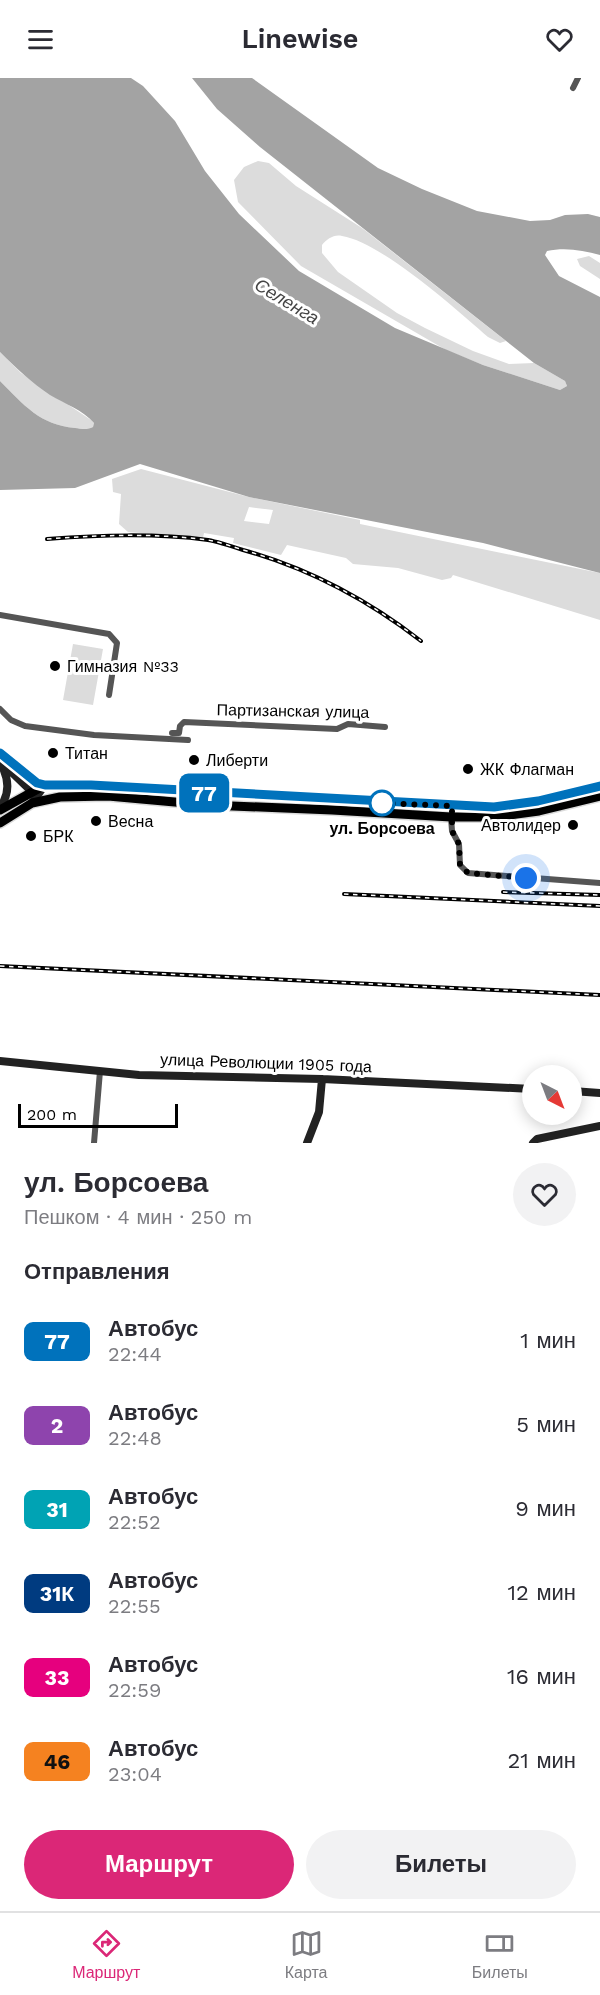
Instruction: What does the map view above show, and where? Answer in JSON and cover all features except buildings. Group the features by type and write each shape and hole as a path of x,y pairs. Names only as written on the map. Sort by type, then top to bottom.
{"main road":[{"path":"0,753 31,779 39,790"},
{"path":"0,762 39,790 60,797"},
{"path":"0,762 8,779 6,798 0,809"},
{"path":"0,809 39,790 494,807 538,801 600,786"},
{"path":"32,803 39,790"},
{"path":"0,823 32,803 60,797 109,792 208,805 451,817 495,817 539,811 600,796"},
{"path":"451,817 452,806"},
{"name":"улица Революции 1905 года","path":"0,1061 139,1075 322,1079 522,1089"},
{"path":"307,1143 319,1112 322,1079"},
{"path":"582,1092 600,1093"},
{"path":"533,1143 537,1139 600,1126"}],"street":[{"path":"573,88 578,78"},
{"path":"0,615 109,634 117,643 109,695"},
{"path":"0,709 11,720 24,726 94,735 188,740"},
{"name":"Партизанская улица","path":"172,733 179,733 180,726 184,722 328,729 337,729 348,724 385,726"},
{"path":"451,817 452,831 459,844 460,865 468,873 600,883"},
{"path":"94,1143 100,1071"}],"shaded area":[{"path":"258,161 269,163 296,186 362,228 506,341 500,343 488,337 397,263 358,241 336,236 322,245 322,253 338,272 397,313 425,328 473,351 509,364 534,363 565,381 567,386 560,390 483,365 446,350 301,266 238,202 234,180 244,167"},
{"path":"589,256 600,263 600,279 580,266 577,259"},
{"path":"0,352 21,373 91,420 94,423 93,427 84,429 63,426 52,423 33,412 0,381"},
{"path":"141,469 249,497 360,520 360,524 600,573 600,620 453,575 451,578 442,580 398,568 353,564 346,558 287,545 281,555 233,543 234,538 204,533 203,538 128,532 119,524 121,494 113,492 112,479","holes":["249,507 273,510 269,524 244,521"]},
{"path":"73,644 103,649 93,705 63,700"},
{"path":"112,791 332,802 332,804 112,793"}],"water":[{"name":"Селенга","path":"0,78 131,78 143,86 175,121 205,171 239,214 299,271 395,328 483,365 560,390 567,386 565,381 534,363 260,147 217,109 192,78 252,78 378,168 477,211 530,221 550,220 565,215 588,214 600,217 600,255 567,249 547,251 545,255 559,276 600,297 600,573 483,543 249,497 140,464 75,488 0,490 0,381 33,412 52,423 89,429 94,423 79,411 50,395 0,352"}],"railway":[{"path":"47,539 148,536 188,538 221,543 267,557 314,576 359,599 421,641"},
{"path":"503,892 600,895"},
{"path":"344,894 600,906"},
{"path":"0,966 600,995"}],"bus line":[{"name":"77","path":"0,753 31,779 45,785 91,785 434,806 494,807 538,801 600,786"}],"place":[{"name":"Гимназия №33","path":"55,666"},
{"name":"Титан","path":"53,753"},
{"name":"Либерти","path":"194,760"},
{"name":"ЖК Флагман","path":"468,769"},
{"name":"ул. Борсоева","path":"382,803"},
{"name":"Весна","path":"96,821"},
{"name":"Автолидер","path":"573,825"},
{"name":"БРК","path":"31,836"}],"route":[{"path":"382,803 452,806 452,831 459,844 460,865 464,870 468,873 526,878"}]}
